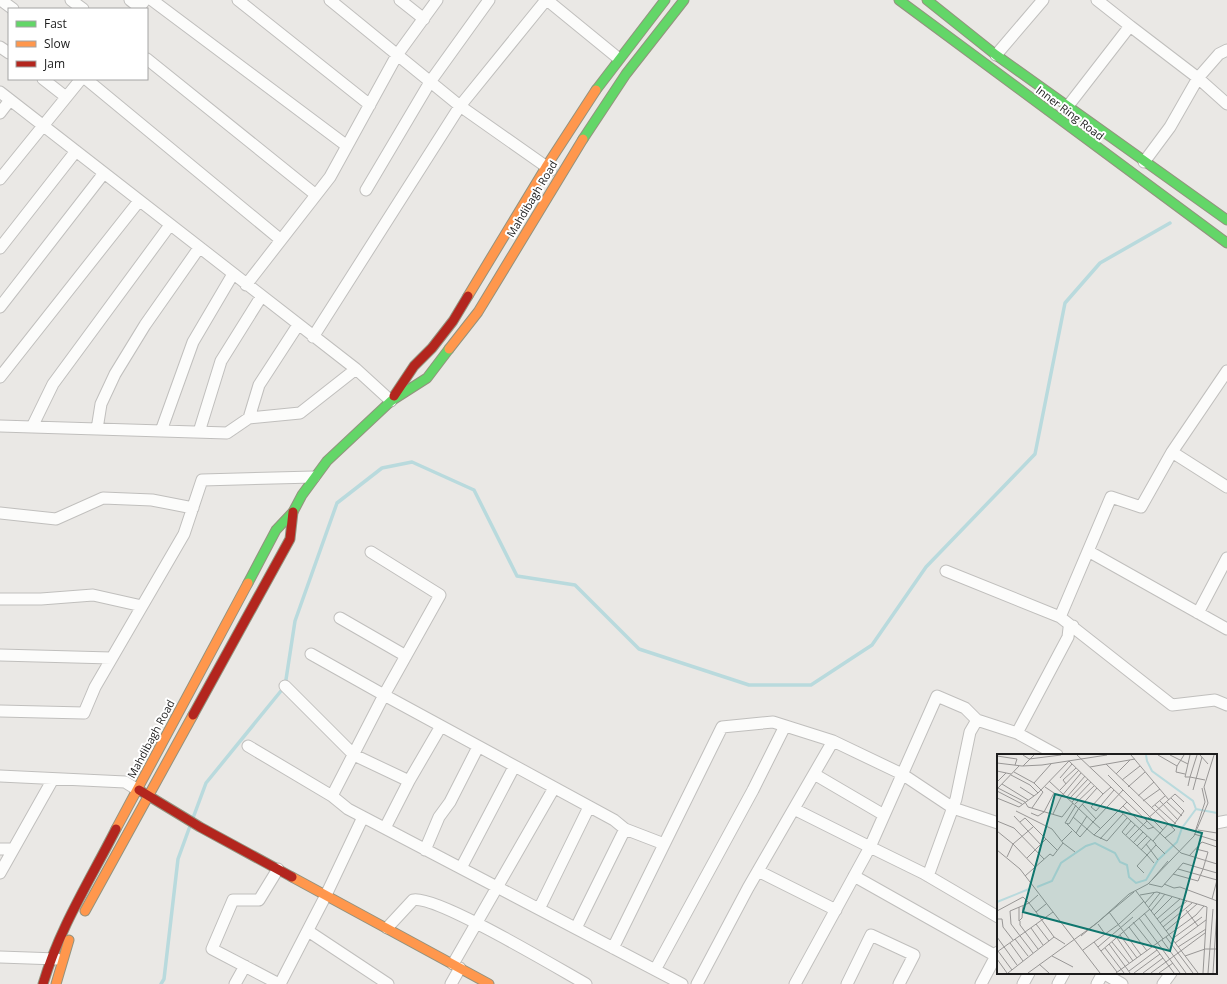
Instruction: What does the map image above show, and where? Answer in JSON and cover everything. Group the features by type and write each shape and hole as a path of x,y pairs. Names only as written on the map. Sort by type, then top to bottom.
{"main road":[{"name":"Mahdibagh Road","path":"391,401 414,366 432,348 453,321 546,167 618,58 665,0"},
{"name":"Mahdibagh Road","path":"43,984 51,957 65,926 276,530 293,512 314,478 327,461 391,401 427,378 462,335 478,312 591,125 628,69 684,0"},
{"name":"Inner Ring Road","path":"899,0 1152,189 1227,243"},
{"name":"Inner Ring Road","path":"928,0 996,55 1227,220"},
{"name":"Mahdibagh Road","path":"81,918 290,539 293,512"},
{"path":"138,790 200,827 490,984"},
{"path":"56,984 62,960 74,931"}],"street":[{"path":"1,0 12,8"},
{"path":"71,0 82,8"},
{"path":"130,0 141,5"},
{"path":"152,0 347,146"},
{"path":"238,0 370,105"},
{"path":"330,0 460,106 546,167 560,175"},
{"path":"400,0 424,19"},
{"path":"246,285 330,177 397,55 437,0"},
{"path":"366,190 430,82 489,0"},
{"path":"313,337 460,106 546,0 618,58"},
{"path":"996,55 1043,0"},
{"path":"1097,0 1198,78 1227,104"},
{"path":"1068,106 1130,26"},
{"path":"0,46 8,52"},
{"path":"1144,162 1170,127 1198,78 1219,54 1227,50"},
{"path":"148,60 316,195"},
{"path":"44,80 66,97"},
{"path":"0,179 80,80"},
{"path":"87,80 281,240"},
{"path":"0,92 261,297 356,369 391,401"},
{"path":"0,113 10,100"},
{"path":"0,248 76,151"},
{"path":"0,307 104,173"},
{"path":"0,377 139,200"},
{"path":"32,427 53,384 170,225"},
{"path":"97,429 101,404 115,374 145,325 199,248"},
{"path":"162,431 193,342 233,274"},
{"path":"199,432 221,361 261,297"},
{"path":"249,418 259,385 298,325"},
{"path":"0,426 227,433 249,418 300,413 356,369"},
{"path":"1060,617 1111,497 1141,507 1172,452 1226,373"},
{"path":"1172,452 1227,487"},
{"path":"0,711 84,713 95,687 111,658 184,534 202,480 314,478"},
{"path":"0,513 56,519 103,498 152,500 193,508"},
{"path":"1088,551 1227,629"},
{"path":"332,796 384,695 440,595 371,552"},
{"path":"1198,612 1227,559"},
{"path":"946,571 1060,617 1172,705 1215,700 1227,705"},
{"path":"0,599 41,599 93,595 142,606"},
{"path":"340,618 406,656"},
{"path":"1017,733 1068,637 1070,628 1073,626"},
{"path":"311,654 514,767 614,820 624,829 664,844"},
{"path":"0,655 111,658"},
{"path":"285,686 354,755 409,781"},
{"path":"795,984 870,847 937,696 965,708 976,720 1017,733 1055,754"},
{"path":"928,876 953,808 970,732 976,720"},
{"path":"613,948 722,727 773,722 833,741 902,774 953,808 997,823"},
{"path":"385,828 409,781 441,726"},
{"path":"655,970 753,790 785,726"},
{"path":"697,984 758,871 833,741"},
{"path":"248,746 332,796 348,809 682,984"},
{"path":"425,850 439,817 450,802 478,747"},
{"path":"461,868 514,767"},
{"path":"814,774 884,815"},
{"path":"0,776 125,782 138,790"},
{"path":"0,873 53,779"},
{"path":"451,984 456,966 477,923 554,788"},
{"path":"539,909 590,807"},
{"path":"794,809 928,876 997,916"},
{"path":"278,869 259,900 233,900 212,949 279,984 326,895 363,817"},
{"path":"1217,822 1227,821"},
{"path":"576,928 624,829"},
{"path":"0,849 13,849"},
{"path":"758,871 836,910"},
{"path":"854,876 997,954 981,984"},
{"path":"387,928 413,900 419,899 431,902 477,923 586,984"},
{"path":"308,930 388,984"},
{"path":"847,984 871,934 914,955 899,984"},
{"path":"0,957 51,957 62,960"},
{"path":"235,984 245,966"},
{"path":"1023,984 1028,974"},
{"path":"1058,984 1063,974"},
{"path":"1097,984 1102,974"},
{"path":"1105,974 1122,984"},
{"path":"1163,984 1170,974"}],"waterway":[{"path":"193,818 206,783 285,686 295,621 337,503 382,468 412,462 474,490 517,576 575,585 639,649 749,685 811,685 872,645 926,567 1035,454 1065,303 1100,263 1170,223"},
{"path":"161,984 164,979 178,859 190,826"}],"traffic: fast":[{"path":"596,90 665,0"},
{"path":"583,139 626,74 684,0"},
{"path":"899,0 1227,243"},
{"path":"927,0 996,55 1227,220"},
{"path":"248,583 276,530 293,512 302,495 327,461 391,401 427,378 449,349"}],"traffic: slow":[{"path":"468,296 546,167 596,90"},
{"path":"449,349 478,312 583,139"},
{"path":"116,829 248,583"},
{"path":"85,911 193,715"},
{"path":"292,877 489,984"},
{"path":"56,984 69,940"}],"traffic: jam":[{"path":"394,396 414,366 432,348 453,321 468,296"},
{"path":"193,715 290,539 293,512"},
{"path":"139,790 200,827 292,877"},
{"path":"43,984 66,924 116,829"}]}
